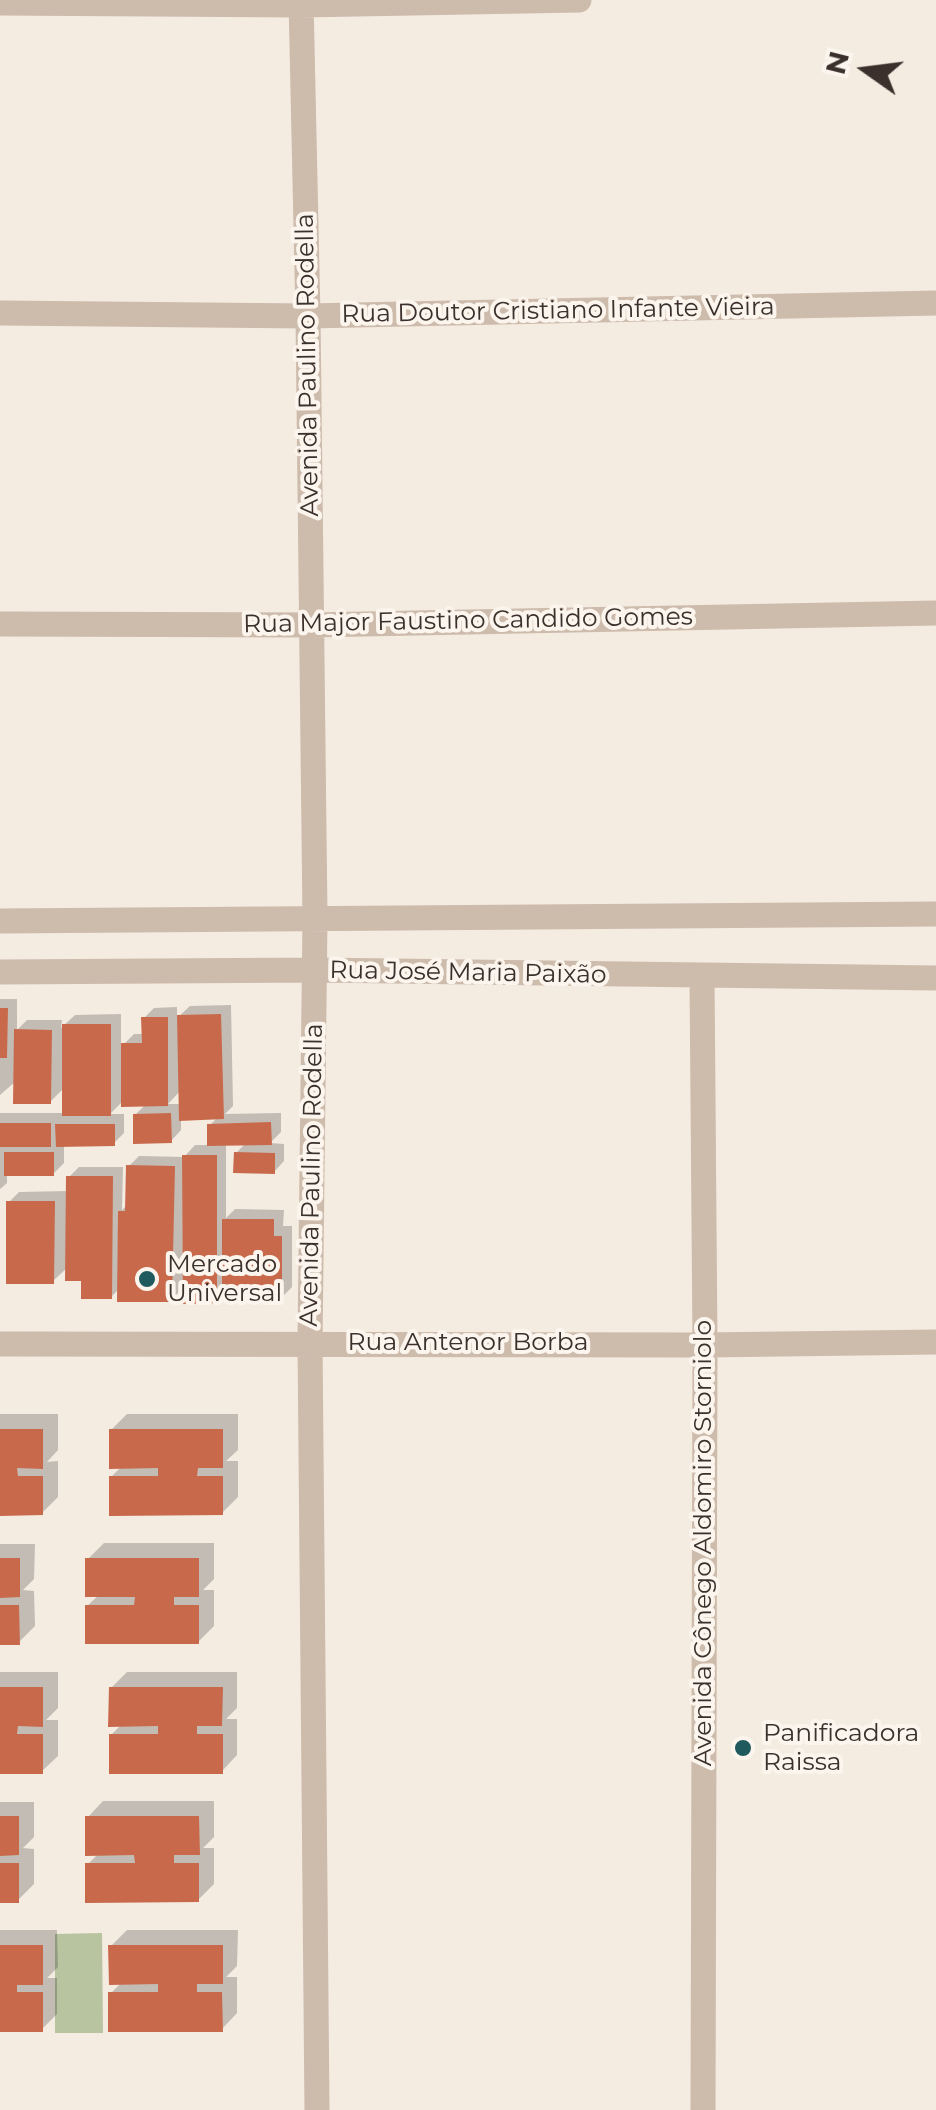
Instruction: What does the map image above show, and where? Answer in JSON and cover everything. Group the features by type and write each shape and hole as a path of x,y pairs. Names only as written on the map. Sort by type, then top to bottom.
{"street":[{"path":"0,3 579,0"},
{"name":"Avenida Paulino Rodella","path":"300,2 316,918 310,1342 316,2110"},
{"name":"Rua Doutor Cristiano Infante Vieira","path":"0,313 308,316 936,303"},
{"name":"Rua Major Faustino Candido Gomes","path":"0,624 312,625 936,612"},
{"path":"0,921 936,914"},
{"name":"Rua José Maria Paixão","path":"0,972 315,970 936,978"},
{"name":"Avenida Cônego Aldomiro Storniolo","path":"702,977 705,1344 702,2110"},
{"name":"Rua Antenor Borba","path":"0,1344 936,1342"}],"green space":[{"path":"102,1933 103,2033 55,2033 55,1934"}],"building":[{"path":"0,1008 8,1008 7,1058 0,1058"},
{"path":"221,1014 224,1119 179,1121 177,1015"},
{"path":"141,1017 168,1017 168,1106 121,1107 121,1043 142,1043"},
{"path":"62,1024 111,1024 111,1116 62,1116"},
{"path":"14,1029 52,1030 51,1104 13,1104"},
{"path":"171,1113 172,1143 133,1144 133,1114"},
{"path":"271,1122 272,1145 207,1146 207,1124"},
{"path":"0,1123 51,1123 51,1147 0,1147"},
{"path":"55,1124 115,1124 115,1146 56,1147"},
{"path":"4,1152 54,1152 54,1176 4,1176"},
{"path":"234,1152 275,1153 275,1174 233,1173"},
{"path":"182,1155 217,1155 217,1303 183,1304"},
{"path":"126,1165 175,1166 172,1302 117,1302 118,1211 125,1211"},
{"path":"66,1176 113,1176 112,1299 81,1299 81,1281 65,1281"},
{"path":"6,1201 55,1201 54,1284 6,1284"},
{"path":"222,1219 274,1219 274,1236 282,1236 282,1300 222,1300"},
{"path":"0,1429 43,1429 43,1469 17,1468 18,1476 43,1476 43,1515 0,1516"},
{"path":"109,1429 223,1429 223,1468 198,1468 197,1476 223,1476 223,1515 109,1516 109,1476 158,1476 158,1468 109,1469"},
{"path":"0,1558 20,1558 20,1597 0,1598"},
{"path":"85,1558 199,1558 199,1597 174,1597 174,1605 199,1605 199,1644 85,1644 85,1605 134,1605 135,1597 85,1597"},
{"path":"0,1605 19,1605 20,1645 0,1645"},
{"path":"0,1687 43,1687 43,1727 18,1726 17,1734 43,1734 43,1774 0,1774"},
{"path":"109,1687 223,1687 222,1726 197,1726 197,1734 223,1734 223,1774 109,1774 109,1734 158,1734 158,1726 108,1727"},
{"path":"0,1816 19,1816 19,1855 0,1856"},
{"path":"85,1816 199,1816 200,1855 174,1855 174,1863 199,1863 199,1902 85,1903 85,1863 135,1863 134,1855 85,1856"},
{"path":"0,1863 19,1863 19,1903 0,1903"},
{"path":"0,1945 43,1945 43,1985 17,1985 17,1992 43,1992 43,2032 0,2032"},
{"path":"108,1945 223,1945 223,1984 197,1984 197,1992 222,1992 223,2032 108,2032 108,1992 158,1992 158,1984 109,1985"}],"place":[{"name":"Mercado Universal","path":"147,1279"},
{"name":"Panificadora Raissa","path":"743,1748"}]}
